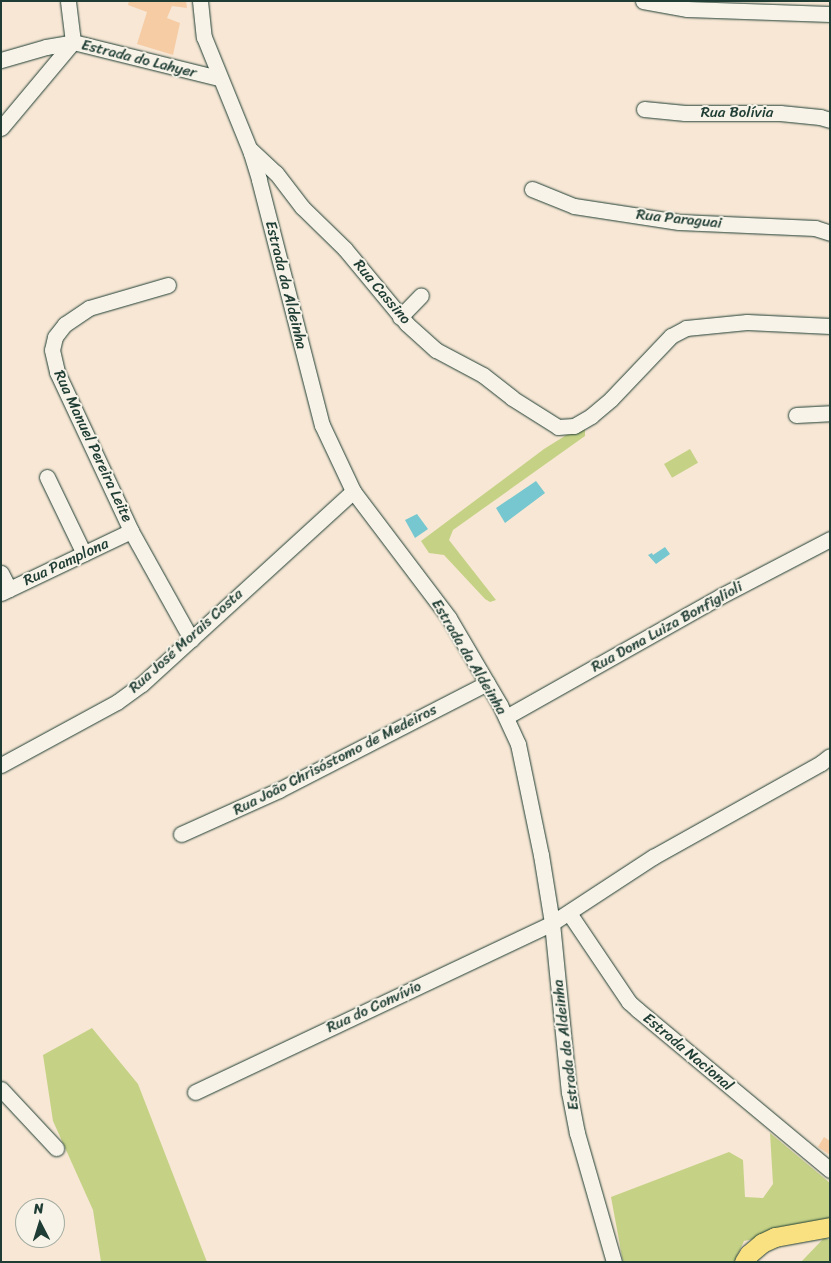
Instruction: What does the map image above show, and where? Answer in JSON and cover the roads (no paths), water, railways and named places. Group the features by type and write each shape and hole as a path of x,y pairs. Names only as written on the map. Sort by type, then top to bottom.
{"main road":[{"path":"744,1262 748,1254 775,1237 830,1227"}],"street":[{"path":"1,128 73,42 68,1"},
{"name":"Estrada da Aldeinha","path":"200,1 204,37 219,78 249,148 322,425 353,491 450,618 506,717 518,744 541,855 552,923 569,1092 577,1133 614,1262"},
{"path":"643,1 830,14"},
{"name":"Estrada do Lahyer","path":"1,60 46,47 73,42 219,78"},
{"name":"Rua Bolívia","path":"644,109 684,113 780,113 820,117 830,120"},
{"name":"Rua Cassino","path":"249,148 276,173 302,207 345,249 400,317 436,350 483,375 512,398 558,427 574,426 583,422 612,399 671,336 686,328 747,322 830,326"},
{"name":"Rua Paraguai","path":"532,189 574,206 679,222 814,228 830,233"},
{"name":"Rua Manuel Pereira Leite","path":"168,285 89,308 65,324 55,337 52,350 57,372 131,531 190,639"},
{"path":"400,317 421,295"},
{"path":"796,415 830,413"},
{"path":"47,476 84,554"},
{"name":"Rua José Morais Costa","path":"1,765 117,702 142,684 353,491"},
{"name":"Rua Pamplona","path":"5,591 131,531"},
{"name":"Rua Dona Luiza Bonfiglioli","path":"506,717 721,596 830,539"},
{"path":"1,573 5,591"},
{"name":"Rua João Chrisóstomo de Medeiros","path":"181,834 279,790 487,683"},
{"name":"Rua do Convívio","path":"195,1092 552,923 653,857 821,763 830,756"},
{"name":"Estrada Nacional","path":"569,913 629,1002 830,1170"},
{"path":"1,1090 56,1148"}],"water":[{"path":"536,481 545,493 505,523 496,508"},
{"path":"417,514 428,529 415,538 405,520"},
{"path":"665,547 670,554 656,564 648,555 652,553 653,555"}]}
